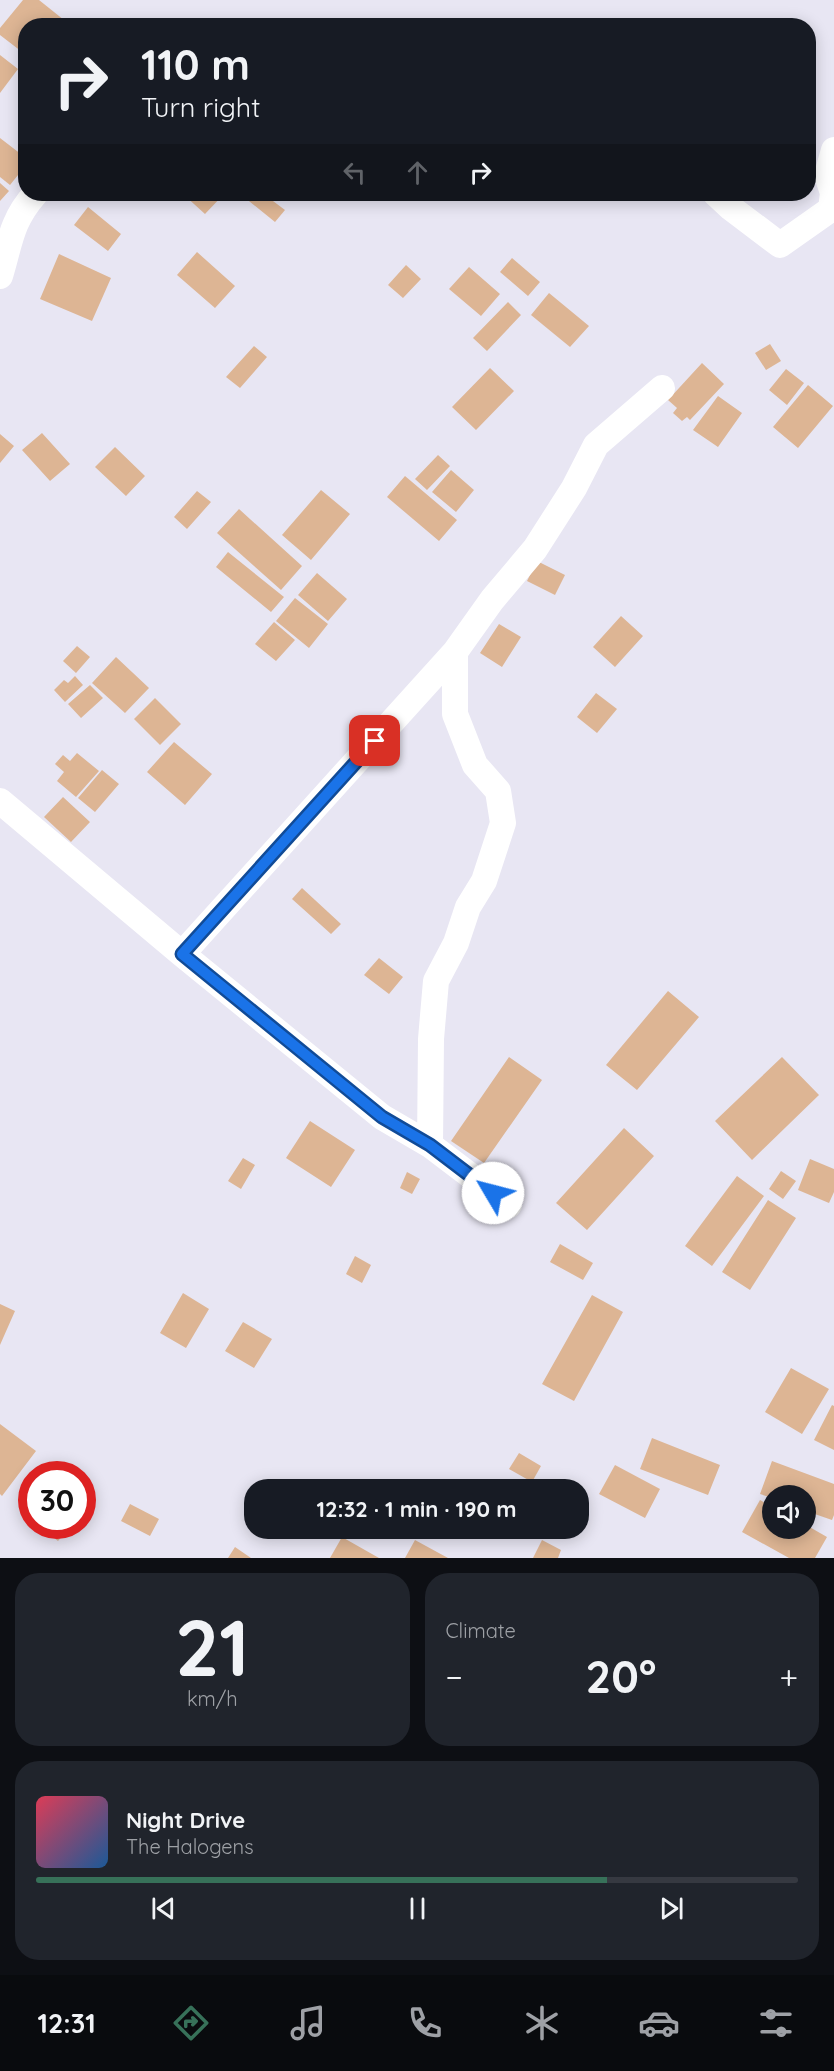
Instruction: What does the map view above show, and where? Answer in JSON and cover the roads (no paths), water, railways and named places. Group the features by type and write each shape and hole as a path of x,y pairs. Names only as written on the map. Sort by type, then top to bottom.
{"street":[{"path":"724,201 780,245 832,209 833,193 827,175 834,150"},
{"path":"0,276 12,227 28,201"},
{"path":"182,954 455,652 492,600 535,549 574,488 596,445 662,388"},
{"path":"430,1145 431,1039 436,981 456,943 468,907 484,881 502,823 498,791 475,765 455,714 455,652"},
{"path":"0,801 182,954 382,1117 430,1145 509,1205"}]}
